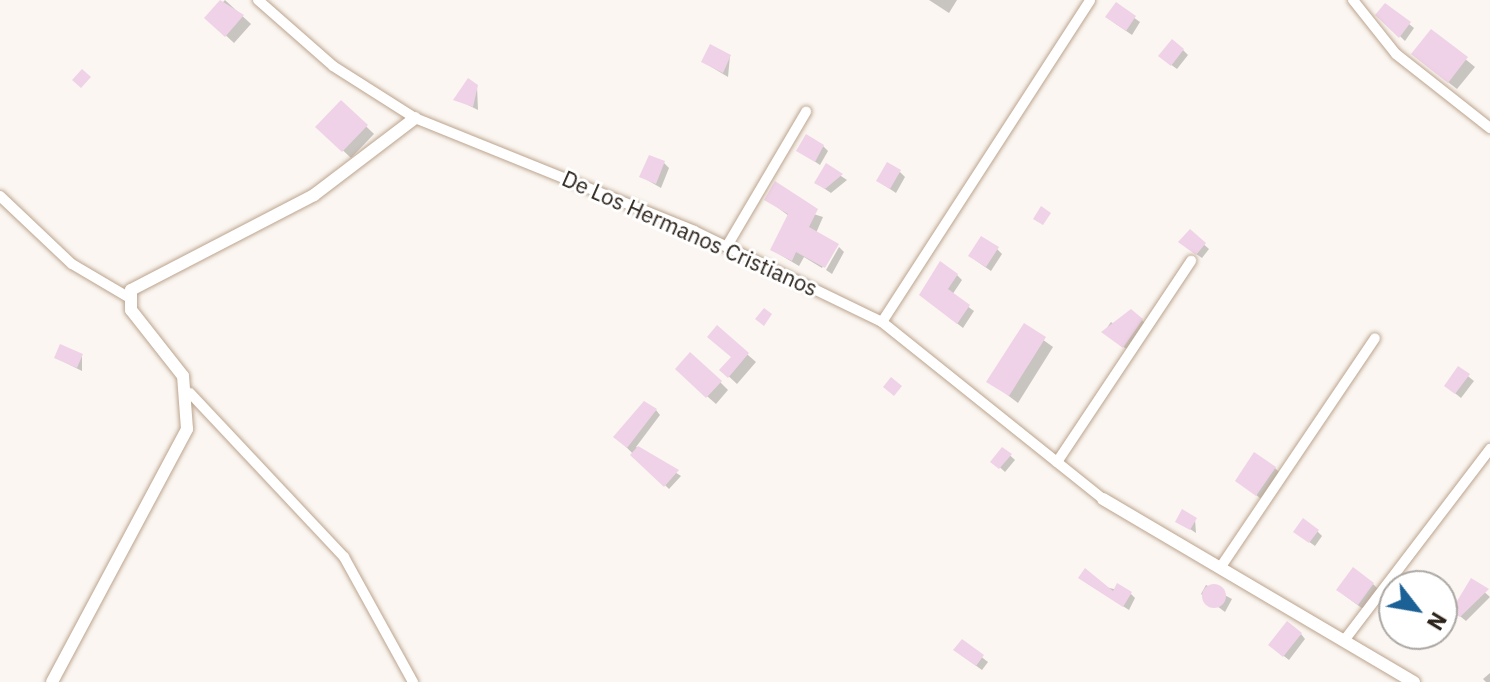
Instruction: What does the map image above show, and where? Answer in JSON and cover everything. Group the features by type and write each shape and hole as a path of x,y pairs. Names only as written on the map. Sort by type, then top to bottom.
{"street":[{"name":"De Los Hermanos Cristianos","path":"258,0 333,66 415,118 727,246 882,322 1103,499"},
{"path":"882,322 1090,0"},
{"path":"1353,0 1396,54 1490,128"},
{"path":"727,246 806,112"},
{"path":"128,297 137,285 314,195 415,118"},
{"path":"0,196 72,264 128,297 190,393 344,557 413,682"},
{"path":"1057,462 1191,261"},
{"path":"1220,568 1375,338"},
{"path":"52,682 152,504 187,429 190,393"},
{"path":"1346,638 1490,449"},
{"path":"1103,499 1346,638 1414,682"}],"building":[{"path":"220,0 244,15 225,37 204,18"},
{"path":"1116,2 1136,16 1126,31 1105,17"},
{"path":"1385,3 1411,22 1399,38 1375,15"},
{"path":"1431,29 1468,57 1448,83 1411,54"},
{"path":"1172,39 1184,49 1171,66 1158,56"},
{"path":"710,44 731,55 723,73 701,62"},
{"path":"82,69 91,77 81,88 72,80"},
{"path":"468,78 478,85 473,107 453,100"},
{"path":"341,100 368,125 342,152 315,127"},
{"path":"806,134 824,145 815,162 796,151"},
{"path":"649,155 665,161 656,184 639,177"},
{"path":"887,162 901,170 890,189 876,181"},
{"path":"826,163 843,174 825,189 814,183"},
{"path":"775,181 818,209 809,227 839,244 825,268 796,252 792,261 770,250 788,214 764,200"},
{"path":"1041,206 1051,213 1043,225 1033,219"},
{"path":"1190,229 1206,243 1196,255 1178,242"},
{"path":"981,236 999,247 986,267 968,256"},
{"path":"940,261 958,274 948,289 970,305 957,324 919,295"},
{"path":"764,308 772,314 764,326 755,319"},
{"path":"1131,309 1143,319 1123,348 1101,332"},
{"path":"1024,323 1046,337 1009,396 986,382"},
{"path":"717,325 749,353 728,378 719,370 731,357 707,337"},
{"path":"60,344 83,354 77,368 54,358"},
{"path":"690,352 722,381 706,398 675,369"},
{"path":"1458,366 1470,374 1455,394 1444,386"},
{"path":"891,377 902,386 894,396 883,387"},
{"path":"644,401 657,409 627,448 613,437"},
{"path":"638,446 679,470 664,487 630,455"},
{"path":"1002,447 1012,454 999,469 990,462"},
{"path":"1254,452 1276,467 1256,496 1235,481"},
{"path":"1182,509 1197,518 1190,530 1175,522"},
{"path":"1303,518 1319,530 1309,543 1293,532"},
{"path":"1353,567 1374,583 1358,605 1336,590"},
{"path":"1085,568 1113,591 1117,583 1132,592 1123,607 1078,578"},
{"path":"1471,578 1489,589 1460,617 1458,599"},
{"path":"1214,584 1225,591 1226,596 1219,607 1214,608 1203,601 1202,596 1209,585"},
{"path":"1287,621 1302,633 1283,657 1268,645"},
{"path":"962,639 984,655 976,666 953,650"}]}
